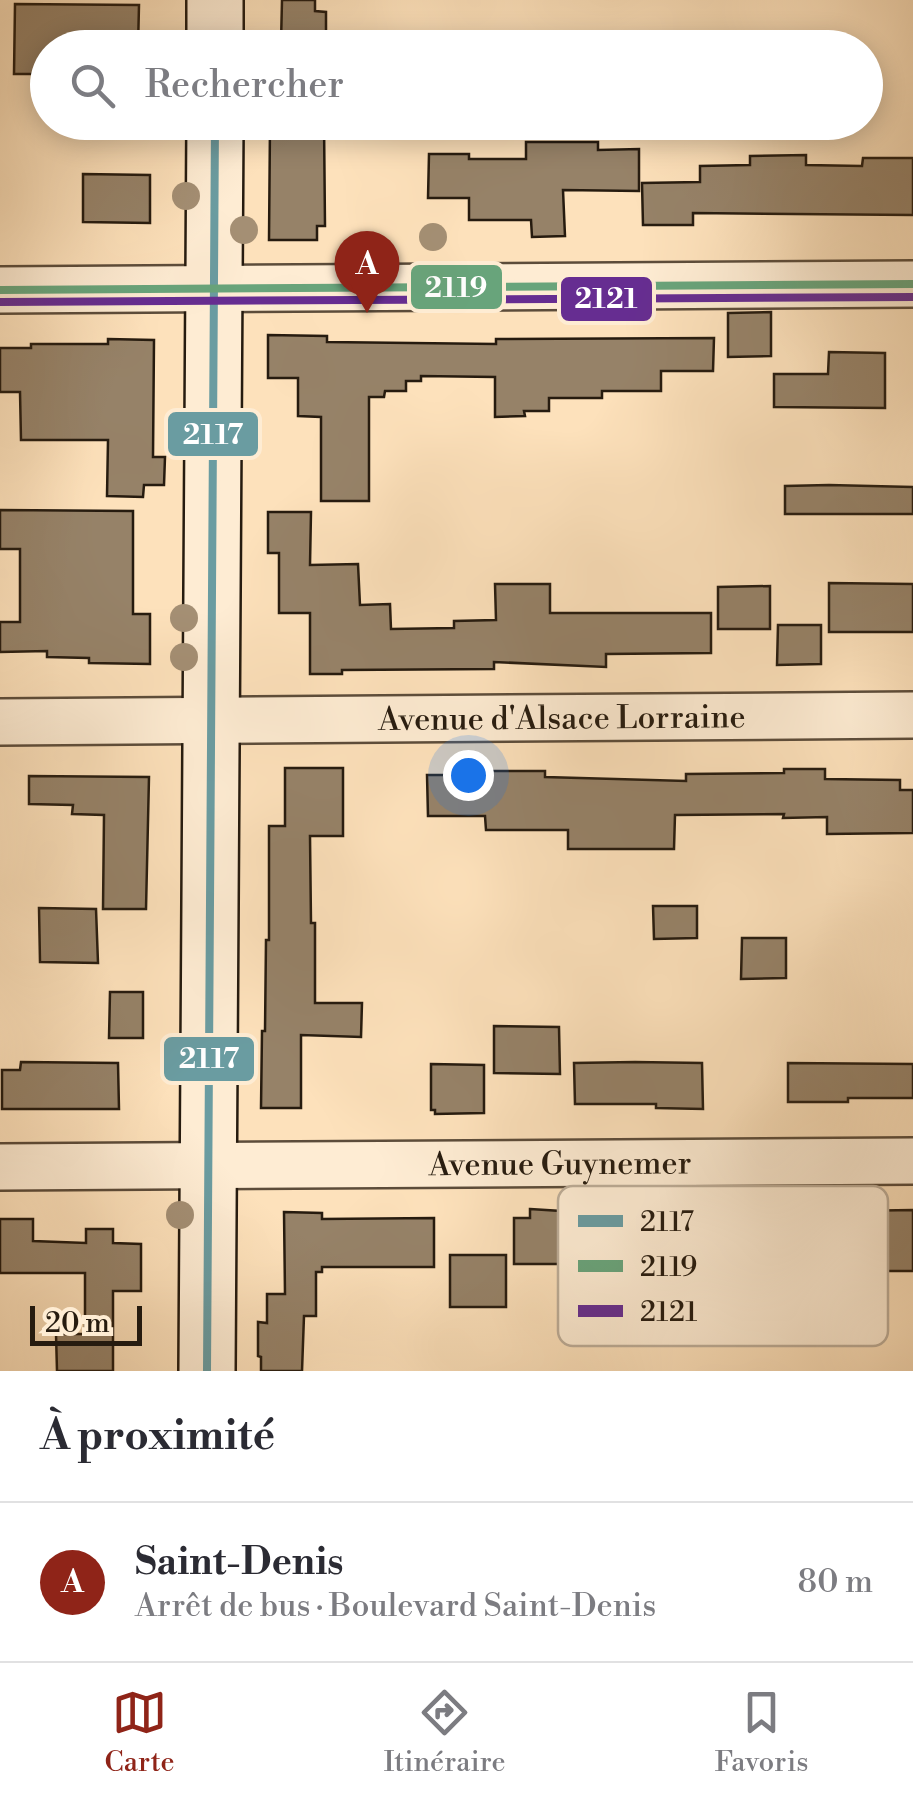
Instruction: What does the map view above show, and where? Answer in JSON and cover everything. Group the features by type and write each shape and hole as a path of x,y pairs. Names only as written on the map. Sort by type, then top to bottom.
{"street":[{"path":"215,0 215,30"},
{"path":"207,1371 215,140"},
{"path":"0,290 913,284"},
{"name":"Avenue d'Alsace Lorraine","path":"0,722 913,715"},
{"name":"Avenue Guynemer","path":"0,1167 913,1161"}],"building":[{"path":"282,0 315,0 315,11 326,12 326,30 281,30"},
{"path":"15,4 139,5 138,30 30,30 30,74 14,74"},
{"path":"270,140 324,140 325,226 317,226 317,240 269,240"},
{"path":"526,142 598,142 598,150 639,149 639,191 563,190 565,236 532,237 531,220 469,220 469,198 428,198 429,154 526,159"},
{"path":"806,155 806,165 862,166 863,158 913,158 913,215 693,213 693,225 643,225 642,183 700,182 700,166 750,165 750,156"},
{"path":"83,174 150,175 150,223 83,222"},
{"path":"771,312 771,356 728,357 728,313"},
{"path":"268,335 327,336 327,342 496,344 496,339 714,338 713,371 661,371 661,391 602,391 602,398 549,398 549,411 495,417 495,377 421,376 421,381 406,381 406,391 385,391 384,397 369,397 369,501 321,501 321,417 298,416 298,378 268,378"},
{"path":"108,339 154,340 153,457 165,457 164,485 144,485 143,497 107,496 108,440 21,440 20,392 0,392 0,348 108,344"},
{"path":"829,352 885,353 885,408 774,407 774,374 828,374"},
{"path":"785,486 913,487 913,514 785,514"},
{"path":"0,510 133,511 133,614 150,614 150,664 89,663 89,658 47,657 47,651 0,652 0,622 20,622 20,549 0,549"},
{"path":"268,512 311,512 310,565 358,564 360,605 390,604 391,629 454,628 454,621 496,620 495,584 550,584 550,613 711,613 711,653 606,654 606,667 494,662 494,669 342,670 342,674 310,674 310,613 279,613 279,553 268,553"},
{"path":"829,583 913,584 913,632 829,632"},
{"path":"770,586 770,629 718,629 718,587"},
{"path":"778,625 821,625 821,664 777,665"},
{"path":"285,768 343,768 343,836 310,836 315,1003 362,1003 361,1037 301,1035 301,1108 261,1108 269,940 269,826 285,826"},
{"path":"784,769 825,769 825,779 900,780 900,790 913,790 913,833 827,834 827,817 675,815 674,849 568,849 568,830 486,830 485,816 428,816 427,775 545,771 545,777 686,781 686,774 784,773"},
{"path":"29,776 149,777 146,909 103,909 104,815 72,814 73,805 29,804"},
{"path":"653,906 697,906 697,938 654,939"},
{"path":"39,908 96,909 98,963 40,962"},
{"path":"742,938 786,938 786,978 741,979"},
{"path":"110,992 143,992 143,1038 109,1038"},
{"path":"494,1026 559,1027 560,1074 494,1073"},
{"path":"21,1062 118,1063 119,1109 2,1109 2,1070 20,1070"},
{"path":"574,1063 702,1063 703,1109 656,1108 656,1104 575,1104"},
{"path":"788,1063 913,1064 913,1098 788,1102"},
{"path":"431,1064 484,1065 484,1113 435,1114 431,1110"},
{"path":"530,1209 558,1211 558,1264 514,1264 514,1218 530,1218"},
{"path":"888,1210 913,1210 913,1271 888,1271"},
{"path":"284,1212 322,1213 322,1219 434,1218 434,1267 322,1267 322,1272 316,1272 316,1316 304,1316 302,1371 261,1371 258,1322 267,1323 267,1294 285,1294"},
{"path":"0,1219 33,1219 33,1241 86,1243 86,1229 113,1229 113,1243 141,1244 141,1291 113,1291 113,1371 57,1371 56,1334 85,1334 85,1273 0,1273"},
{"path":"450,1255 506,1255 506,1307 450,1307"}],"transit line":[{"name":"2117","path":"207,1371 215,140"},
{"name":"2119","path":"0,290 913,284"},
{"name":"2121","path":"0,302 913,297"}],"place":[{"name":"Saint-Denis","path":"367,313"}]}
